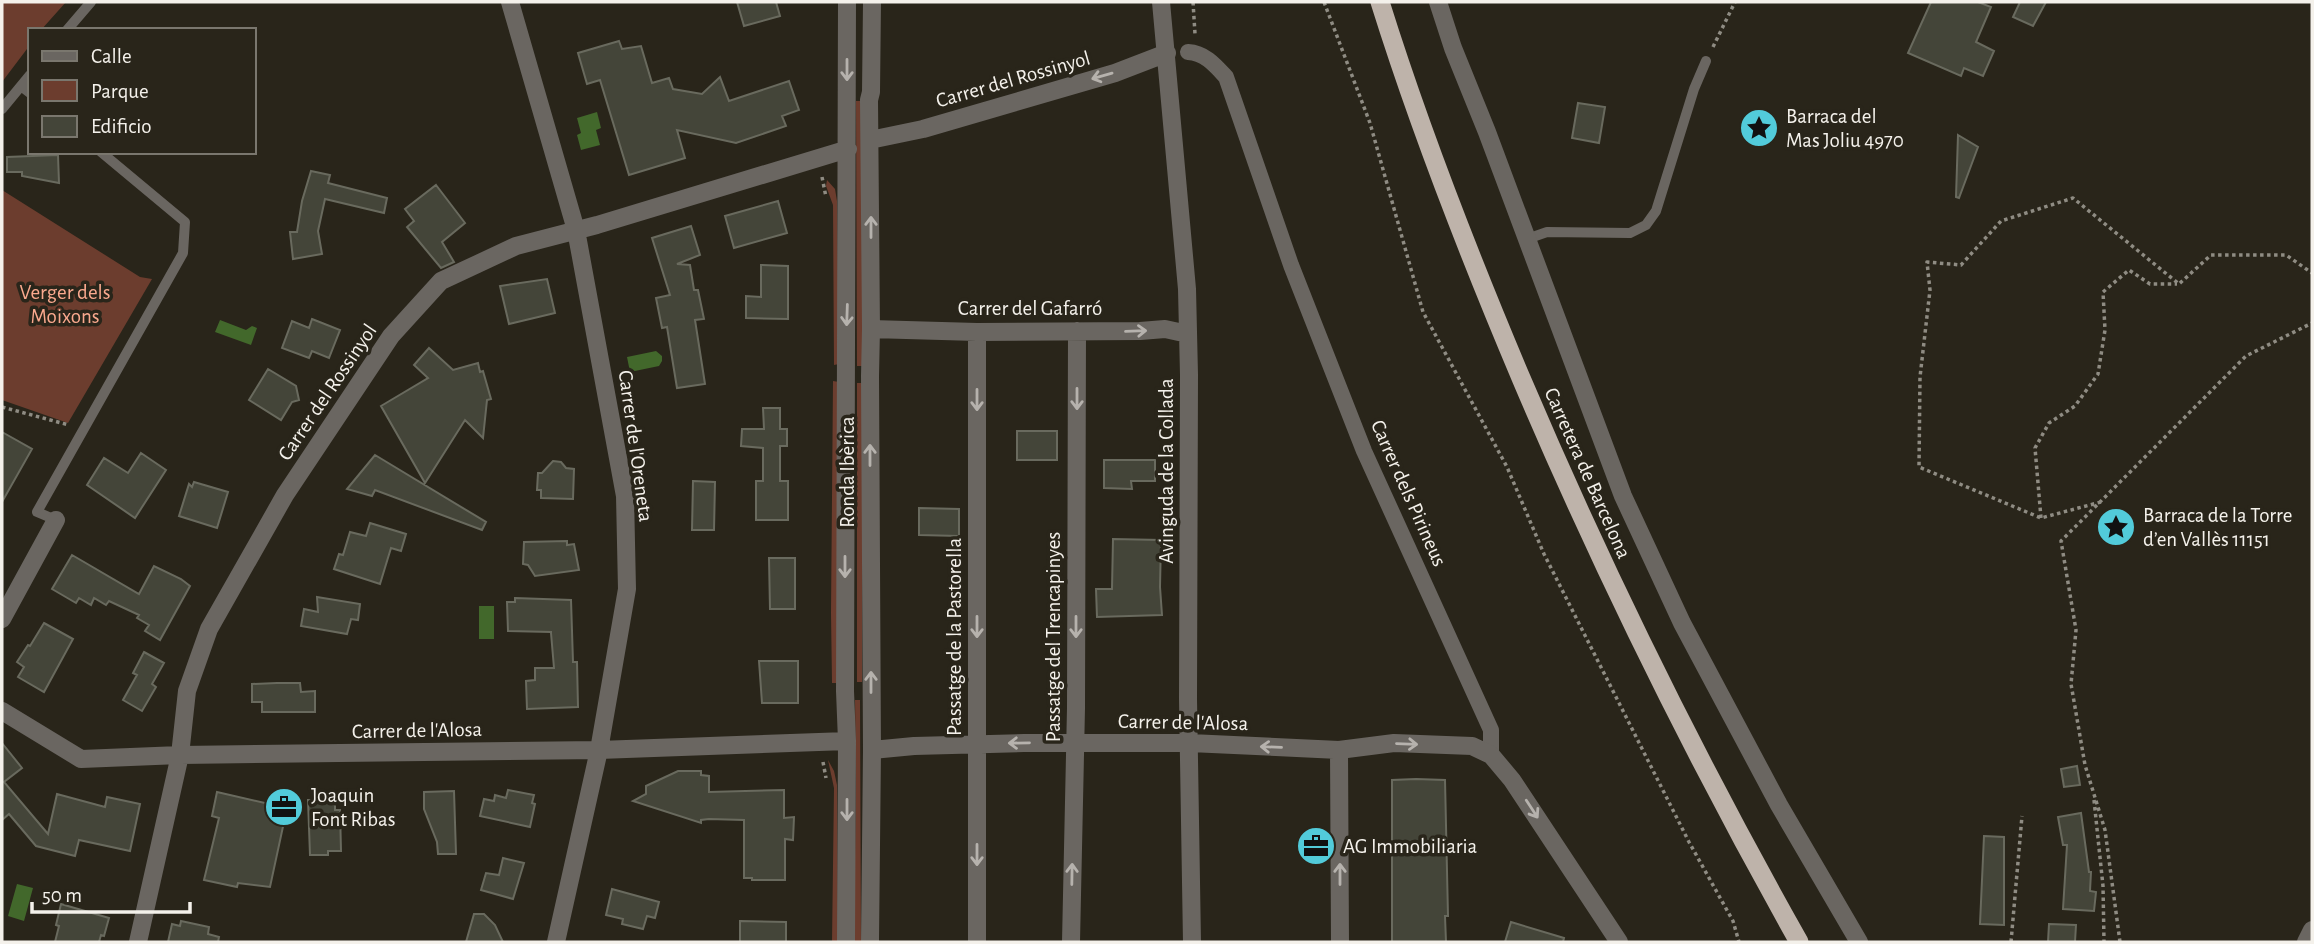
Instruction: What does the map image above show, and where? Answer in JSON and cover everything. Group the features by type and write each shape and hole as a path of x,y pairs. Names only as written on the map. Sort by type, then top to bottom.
{"highway":[{"name":"Carretera de Barcelona","path":"1380,2 1432,158 1472,261 1567,485 1642,646 1741,839 1799,942"}],"street":[{"name":"Carrer de l'Oreneta","path":"510,2 576,230 625,496 627,589 599,750 556,942"},
{"name":"Ronda Ibèrica","path":"846,942 847,2"},
{"name":"Ronda Ibèrica","path":"870,942 872,2"},
{"name":"Avinguda de la Collada","path":"1161,2 1187,289 1192,942"},
{"path":"1438,2 1452,48 1623,496 1676,610 1779,805 1859,942"},
{"name":"Carrer dels Pirineus","path":"1188,52 1210,60 1226,77 1291,265 1364,451 1491,730 1491,755"},
{"name":"Carrer del Rossinyol","path":"870,140 923,130 1115,73 1167,53"},
{"name":"Carrer del Rossinyol","path":"138,942 180,755 187,691 209,629 285,495 391,336 442,281 516,246 848,149"},
{"name":"Carrer del Gafarró","path":"871,328 977,332 1165,329 1188,334"},
{"name":"Passatge del Trencapinyes","path":"1071,942 1077,331"},
{"name":"Passatge de la Pastorella","path":"977,332 977,942"},
{"path":"2,619 56,520"},
{"name":"Carrer de l'Alosa","path":"2,711 81,759 180,755 599,750 847,741"},
{"name":"Carrer de l'Alosa","path":"872,750 976,744 1190,743 1339,750 1394,743 1472,746 1491,755"},
{"path":"1339,750 1340,942"},
{"path":"1491,755 1512,780 1619,942"},
{"path":"2306,942 2312,930"}],"lane":[{"path":"68,28 90,2"},
{"path":"1527,239 1547,232 1630,233 1646,225 1656,211 1694,89 1706,61"},
{"path":"2,109 28,77"},
{"path":"21,86 28,91"},
{"path":"56,520 37,512 183,253 186,222 103,154"}],"path":[{"path":"1193,2 1195,37"},
{"path":"1324,2 1370,123 1423,312 1507,467 1544,554 1689,842 1733,921 1739,942"},
{"path":"1706,61 1735,2"},
{"path":"2101,502 2041,518 1920,467 1920,377 1930,290 1927,262 1961,265 2001,221 2073,198 2179,284"},
{"path":"2041,518 2035,448 2049,423 2075,406 2098,374 2105,330 2103,292 2129,270 2150,284 2179,284 2211,255 2286,255 2312,273"},
{"path":"2120,942 2105,830 2085,765 2071,684 2076,630 2061,541 2246,356 2312,323"},
{"path":"2,407 69,425 88,424"},
{"path":"2093,791 2103,886 2104,942"},
{"path":"2011,942 2022,816"}],"green space":[{"path":"2,2 66,2 43,28 28,28 28,48 2,82"},
{"path":"856,101 862,101 862,366 857,366"},
{"path":"827,180 835,189 837,201 839,364 834,365 833,205 826,186"},
{"name":"Verger dels Moixons","path":"2,190 140,277 152,279 68,423 2,400"},
{"path":"833,381 839,382 837,683 832,683 831,613"},
{"path":"857,383 862,383 862,682 857,682"},
{"path":"855,700 860,700 861,942 854,942"},
{"path":"828,760 837,785 838,942 832,942 834,788"}],"shaded area":[{"path":"597,112 601,128 596,130 600,145 581,150 577,135 581,133 577,118"},
{"path":"220,320 246,330 252,326 257,328 251,345 215,332"},
{"path":"656,351 662,356 659,366 630,372 627,357"},
{"path":"479,606 494,606 494,639 479,639"},
{"path":"17,884 33,888 24,921 8,916"}],"building":[{"path":"737,2 776,2 780,16 744,26"},
{"path":"1931,2 1978,2 1991,7 1976,42 1994,51 1983,76 1964,68 1961,76 1908,53"},
{"path":"2020,2 2046,2 2033,26 2013,17"},
{"path":"619,41 622,49 641,46 652,83 669,78 673,89 702,94 720,77 729,101 789,81 799,110 782,116 786,126 736,143 677,130 685,158 629,175 600,80 587,84 578,53"},
{"path":"1578,103 1605,107 1599,143 1572,138"},
{"path":"1958,135 1978,147 1959,198 1956,197"},
{"path":"58,155 59,183 22,176 22,172 7,172 7,157"},
{"path":"311,171 330,175 328,183 387,198 384,213 325,199 318,231 322,254 293,259 290,232 297,232"},
{"path":"436,185 465,223 442,242 454,262 441,268 407,227 414,221 405,209"},
{"path":"778,201 787,233 734,248 725,216"},
{"path":"691,226 700,255 677,264 690,265 694,290 698,290 704,319 695,320 705,384 677,388 667,327 662,328 656,298 670,295 652,238"},
{"path":"761,265 788,266 788,319 746,318 746,296 761,297"},
{"path":"547,279 555,313 509,324 500,286"},
{"path":"312,319 340,330 329,358 312,351 309,358 282,348 292,321 309,328"},
{"path":"429,348 453,370 478,363 491,399 487,400 483,438 465,420 425,483 381,406 428,378 414,365"},
{"path":"268,369 296,386 299,400 292,402 281,420 249,400"},
{"path":"763,408 780,408 780,429 787,429 787,446 780,446 780,481 788,481 788,520 756,520 756,481 763,481 763,448 741,446 742,429 764,429"},
{"path":"1017,431 1057,431 1057,460 1017,460"},
{"path":"2,432 32,449 2,502"},
{"path":"141,453 166,470 135,518 87,485 104,458 128,473"},
{"path":"375,455 486,522 482,530 375,490 372,496 347,489"},
{"path":"1104,460 1155,460 1155,481 1131,481 1132,489 1104,488"},
{"path":"553,461 574,469 573,499 541,498 541,490 537,490 538,473 542,473"},
{"path":"693,481 715,482 714,530 692,530"},
{"path":"194,482 228,492 217,528 179,516 189,484 192,487"},
{"path":"919,508 959,509 959,536 919,535"},
{"path":"370,523 406,534 401,551 391,548 380,584 334,569 339,554 343,555 350,532 366,536"},
{"path":"1113,539 1161,540 1162,615 1097,617 1096,589 1112,589"},
{"path":"567,541 567,545 574,544 579,570 535,576 528,565 523,564 524,542"},
{"path":"72,555 139,594 154,566 190,586 160,640 145,631 149,625 137,618 139,615 109,601 106,605 94,598 91,605 79,598 76,603 52,589"},
{"path":"769,558 795,558 795,609 770,609"},
{"path":"317,597 360,604 358,620 351,619 347,634 301,626 304,609 318,612"},
{"path":"515,598 571,600 578,707 527,709 526,681 535,680 535,668 554,668 551,632 508,631 507,602 515,602"},
{"path":"44,623 73,639 44,692 18,677 24,667 17,662"},
{"path":"144,652 164,663 152,684 156,687 142,711 123,700 137,675 133,673"},
{"path":"759,661 798,661 798,703 762,703"},
{"path":"300,683 301,692 315,691 315,712 262,712 262,702 252,702 252,684"},
{"path":"2,743 22,768 4,782 48,834 57,794 105,807 107,797 140,804 130,851 79,840 75,856 36,846 9,814 2,820"},
{"path":"2077,766 2080,785 2064,787 2061,769"},
{"path":"678,771 701,771 701,775 709,776 709,792 784,790 784,818 794,817 793,840 785,839 785,880 744,878 744,820 709,819 701,820 701,823 633,801 646,794 646,786"},
{"path":"1392,780 1445,780 1448,916 1445,916 1446,942 1392,942"},
{"path":"508,790 534,795 532,803 535,804 530,827 480,816 484,799 494,801 495,795 506,798"},
{"path":"454,791 456,854 438,854 437,842 424,809 424,792"},
{"path":"217,792 287,808 270,887 238,883 237,887 204,880 219,818 212,816"},
{"path":"308,800 335,800 335,810 340,810 341,851 328,851 328,855 310,855"},
{"path":"2081,813 2091,872 2090,891 2096,892 2094,911 2063,909 2067,845 2063,845 2058,817"},
{"path":"1984,836 2004,837 2004,925 1980,924"},
{"path":"503,858 524,863 513,899 481,890 486,873 499,875"},
{"path":"612,889 659,902 655,918 647,916 643,929 622,924 623,919 606,915"},
{"path":"61,904 109,918 104,936 101,935 99,942 55,942"},
{"path":"474,914 484,914 495,925 503,942 466,942"},
{"path":"181,921 209,927 208,934 219,937 218,942 168,942 172,924 180,926"},
{"path":"740,921 786,922 786,942 740,942"},
{"path":"1511,922 1564,938 1563,942 1505,942"},
{"path":"2049,924 2076,925 2075,942 2048,942"}],"place":[{"name":"Barraca del Mas Joliu 4970","path":"1759,128"},
{"name":"Barraca de la Torre d’en Vallès 11151","path":"2116,527"},
{"name":"Joaquin Font Ribas","path":"284,807"},
{"name":"AG Immobiliaria","path":"1316,846"}]}
